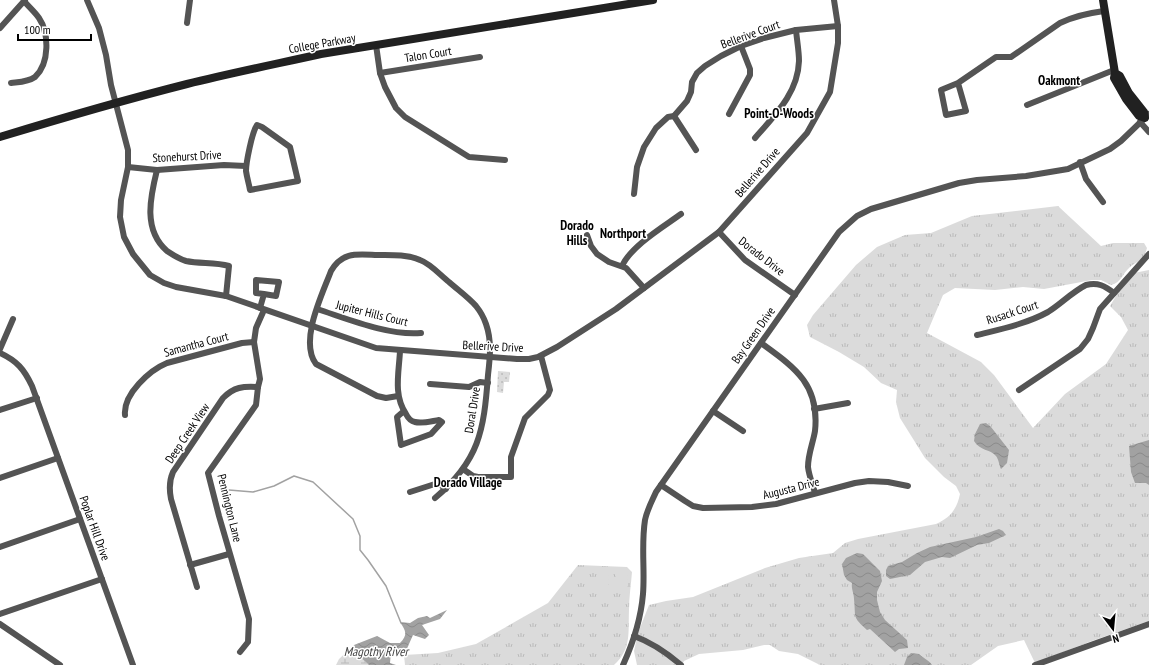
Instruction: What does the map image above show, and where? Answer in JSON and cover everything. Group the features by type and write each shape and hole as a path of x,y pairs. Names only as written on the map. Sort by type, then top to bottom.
{"main road":[{"name":"College Parkway","path":"0,137 115,103 188,84 280,63 376,45 653,0"},
{"path":"1103,0 1115,71 1114,78 1126,100 1139,116 1145,118"}],"street":[{"name":"Bellerive Drive","path":"87,0 99,28 106,55 110,85 128,150 128,167 121,200 120,217 124,237 133,254 150,275 164,283 176,287 226,296 371,347 400,351 490,358 529,359 541,356 557,347 616,309 719,232 807,133 830,92 838,43 838,26 834,0"},
{"path":"187,23 190,0"},
{"path":"0,28 24,1 39,18 45,32 47,42 46,54 35,77 24,82 11,82"},
{"path":"958,83 966,111 946,115 941,90 958,83 996,57 1011,57 1060,24 1088,13 1104,11"},
{"name":"Bellerive Court","path":"634,194 637,166 644,147 656,128 668,117 674,116 687,101 691,92 692,82 705,66 741,46 764,38 796,30 838,26"},
{"path":"756,138 782,108 791,93 797,75 799,62 796,30"},
{"path":"376,45 380,73 390,98 396,108 405,117 469,157 505,160"},
{"path":"729,114 750,75 748,62 741,46"},
{"name":"Talon Court","path":"380,73 480,57"},
{"path":"1028,106 1115,71"},
{"path":"674,116 696,150"},
{"path":"1145,118 1149,132"},
{"name":"Bay Green Drive","path":"623,665 634,636 640,614 643,592 644,535 646,519 651,503 661,485 838,232 857,216 871,209 960,183 1026,176 1055,170 1065,165 1098,156 1110,149 1145,118"},
{"path":"257,125 290,147 298,181 250,190 246,174 246,166 252,136 257,125"},
{"path":"1080,162 1086,179 1103,202"},
{"name":"Stonehurst Drive","path":"128,167 157,170 224,165 246,166"},
{"path":"157,170 150,204 151,225 154,236 159,243 176,257 187,261 229,266 226,296"},
{"path":"622,266 634,249 681,214"},
{"name":"Dorado Drive","path":"719,232 745,260 795,295"},
{"path":"587,235 591,246 597,254 609,262 630,270 644,288"},
{"name":"Jupiter Hills Court","path":"398,396 386,398 377,396 313,361 309,347 312,326 317,309 331,271 335,264 346,256 359,254 399,256 420,259 430,266 465,296 480,312 489,332 490,358"},
{"path":"1019,390 1080,349 1088,339 1100,309 1149,254"},
{"name":"Rusack Court","path":"977,335 1024,323 1048,312 1086,285 1100,284 1114,293"},
{"name":"Pennington Lane","path":"240,652 248,642 250,619 229,554 208,473 256,405 260,379 254,342 264,294"},
{"name":"Jupiter Hills Court","path":"317,309 363,324 400,333 421,333"},
{"path":"0,349 13,319"},
{"name":"Samantha Court","path":"125,415 125,410 132,394 142,380 158,366 242,343 254,342"},
{"path":"761,343 788,362 800,374 809,391 814,409 815,431 808,466 815,493"},
{"path":"400,351 398,396 399,402 404,411 413,422 417,423 439,420 442,422 431,434 401,445 397,418 404,411"},
{"name":"Poplar Hill Drive","path":"0,353 11,358 21,367 32,386 132,665"},
{"path":"463,469 472,476 478,477 511,477 511,457 525,418 548,395 550,390 541,356"},
{"name":"Doral Drive","path":"435,498 446,489 463,469 474,450 482,430 486,408 490,358"},
{"path":"430,384 469,387 480,382 488,383"},
{"name":"Deep Creek View","path":"197,587 171,499 169,487 170,479 173,472 223,398 238,388 258,387"},
{"path":"0,410 37,398"},
{"path":"814,409 848,403"},
{"path":"713,411 743,431"},
{"path":"0,478 58,458"},
{"name":"Augusta Drive","path":"661,485 685,502 703,508 765,506 855,483 869,481 888,482 908,486"},
{"path":"410,492 438,483 446,489"},
{"path":"0,547 80,519"},
{"path":"190,565 229,554"},
{"path":"0,614 102,579"},
{"path":"0,624 60,665"},
{"path":"1035,665 1149,624"},
{"path":"634,636 650,642 681,665"}],"green space":[{"path":"1058,206 1101,246 1113,243 1144,243 1147,248 1144,256 1127,270 1120,280 1111,285 1101,280 1092,280 1044,289 1023,287 995,290 955,288 943,295 927,333 981,362 994,375 1033,428 1065,394 1106,364 1128,330 1121,317 1110,306 1129,274 1149,270 1149,621 1035,663 1024,640 998,646 971,665 820,665 798,654 779,651 770,645 764,645 743,650 699,654 684,661 682,665 637,665 634,651 638,633 649,605 693,597 765,568 799,558 833,553 845,543 858,539 936,524 949,516 955,509 960,494 956,486 944,477 925,458 900,418 896,402 897,390 881,383 864,367 810,337 807,325 813,315 856,265 877,247 905,235 931,233 972,216"},
{"path":"498,371 510,372 509,382 504,382 503,393 497,392"},
{"path":"578,565 627,567 632,572 629,600 628,639 624,653 614,665 405,665 404,655 438,653 476,644 548,603"},
{"path":"597,571 609,571 608,593 597,593"},
{"path":"616,571 628,571 627,593 616,593"},
{"path":"354,645 358,655 369,665 336,665 339,659"}],"water":[{"path":"986,423 991,427 1009,450 1007,463 1001,469 996,456 979,447 974,441 975,434 980,424"},
{"path":"1149,440 1149,485 1146,483 1135,483 1131,472 1129,446"},
{"path":"999,529 1006,535 989,543 977,545 950,558 942,557 925,562 910,575 890,579 886,576 888,566 902,562 930,547 976,537"},
{"path":"857,553 863,554 880,571 882,581 877,592 877,600 880,612 885,620 907,640 908,648 899,649 895,652 870,629 867,630 857,619 855,614 852,583 847,580 844,575 842,564 846,558"},
{"name":"Magothy River","path":"447,610 440,619 422,625 429,635 425,639 413,635 405,653 391,652 390,663 396,665 369,665 358,655 354,645 377,636 390,643 400,643 404,638 405,633 400,622 410,623 418,618 427,616 430,618"},
{"path":"911,653 919,654 932,665 904,665 907,657"}],"waterway":[{"path":"229,490 253,492 274,486 294,476 313,482 353,519 360,536 360,550 386,586 401,623"}],"district":[{"name":"Oakmont","path":"1059,80"},
{"name":"Point-O-Woods","path":"779,113"},
{"name":"Dorado Hills","path":"577,232"},
{"name":"Northport","path":"623,233"},
{"name":"Dorado Village","path":"468,482"}]}
